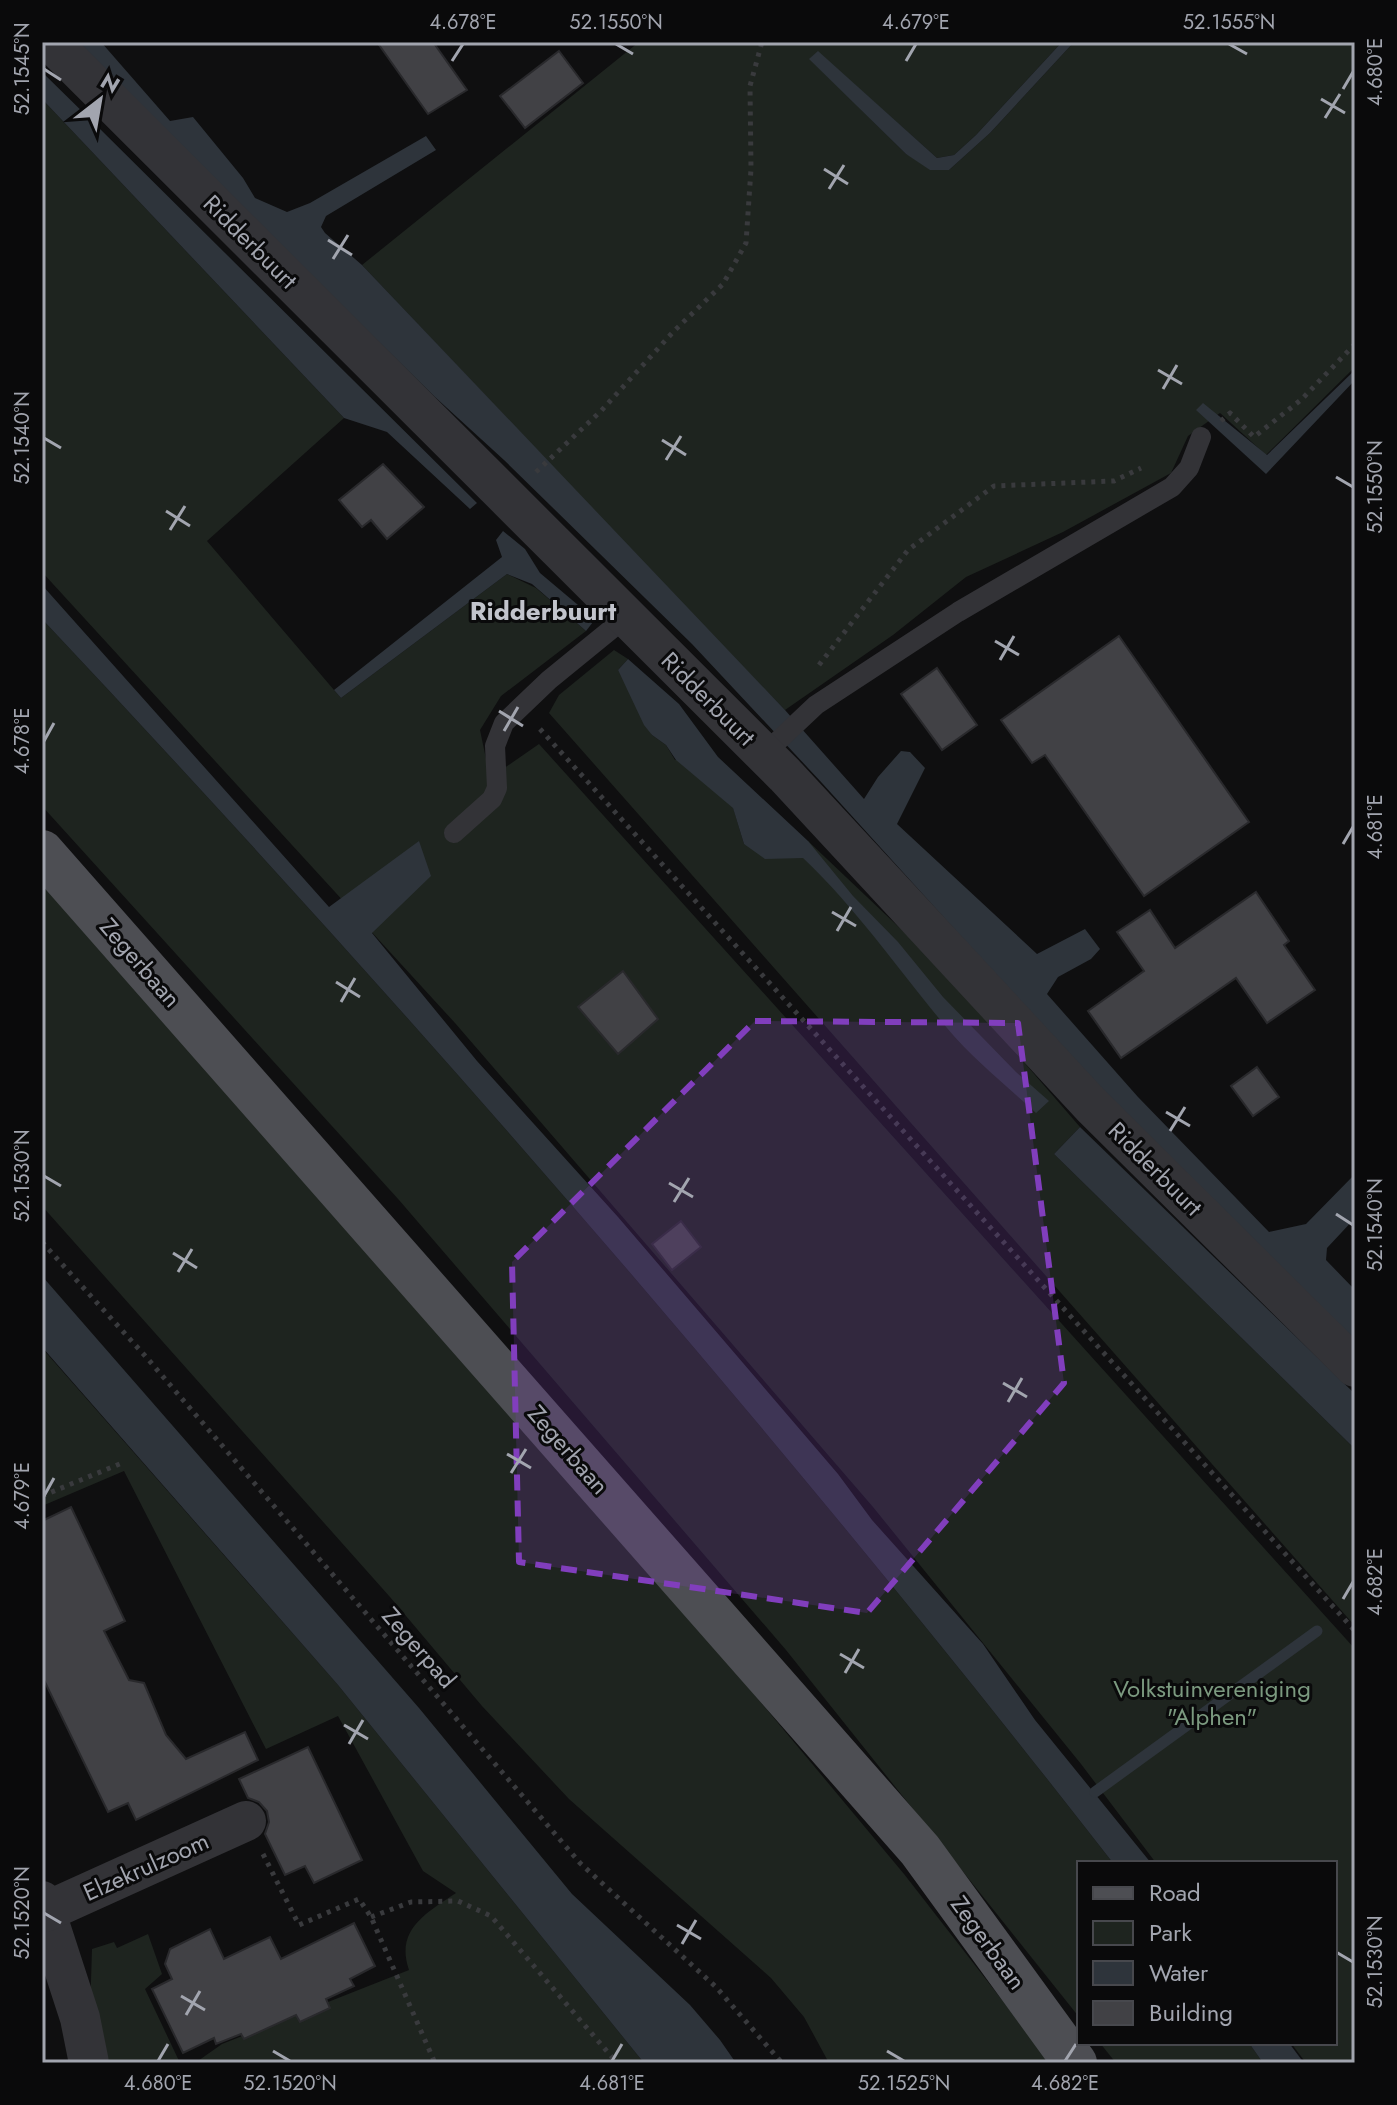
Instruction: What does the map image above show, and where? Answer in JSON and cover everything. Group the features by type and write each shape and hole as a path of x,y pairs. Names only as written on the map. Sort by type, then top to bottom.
{"main road":[{"name":"Zegerbaan","path":"42,852 920,1850 1075,2063"}],"street":[{"name":"Ridderbuurt","path":"51,42 764,754 1091,1105 1355,1367"},
{"name":"Elzekrulzoom","path":"89,2063 80,2018 44,1907 246,1821"}],"lane":[{"path":"764,754 816,705 958,612 1172,487 1189,468 1201,437"},
{"path":"454,833 492,799 497,788 495,746 504,723 625,618"}],"path":[{"path":"555,454 601,411 674,331 723,284 746,243 751,169 750,86 762,42"},
{"path":"1230,413 1254,437 1302,399 1355,344"},
{"path":"816,705 805,684 908,550 994,486 1114,481 1201,437"},
{"path":"521,707 1355,1631"},
{"name":"Zegerpad","path":"42,1242 147,1358 580,1863 716,1987 782,2063"},
{"path":"42,1496 122,1463"},
{"path":"246,1821 299,1925 359,1899 371,1917 435,2063"},
{"path":"371,1917 411,1902 427,1901 458,1901 491,1916 617,2063"}],"highlighted area":[{"path":"755,1021 1018,1023 1064,1383 867,1613 519,1562 512,1262"}],"green space":[{"path":"639,42 1062,42 976,135 954,155 937,158 818,52 810,59 906,154 949,170 990,133 1074,42 1355,42 1355,367 1266,455 1220,413 1188,436 1171,473 1063,532 966,577 893,635 785,710 362,265"},
{"name":"Volkstuinvereniging \"Alphen\"","path":"42,99 344,418 207,541 341,698 507,574 536,588 586,631 501,696 480,730 490,778 539,744 1355,1649 1355,2063 1306,2063 1292,2045 1337,2045 1337,1861 1154,1861 1081,1764 873,1507 455,1023 42,572"},
{"path":"42,619 320,921 592,1229 857,1542 1111,1861 1077,1861 1077,2014 786,1650 399,1200 42,806"},
{"path":"614,650 628,659 618,670 652,735 666,745 675,760 718,757 744,844 803,858 808,841 944,970 1080,1127 1054,1154 1355,1449 1355,1626 549,713 559,695"},
{"path":"42,876 492,1380 904,1874 1051,2063 829,2063 804,2017 771,1978 569,1799 482,1706 390,1597 42,1206"},
{"path":"42,1348 338,1685 644,2063 195,2063 222,2044 409,1970 406,1944 410,1933 424,1916 456,1893 423,1871 338,1716 266,1749 124,1471 42,1506"},
{"path":"148,1934 162,1974 145,1989 180,2063 110,2063 90,2013 92,1949 114,1942 117,1948"},
{"path":"1102,2045 1250,2045 1263,2063 1116,2063"}],"water":[{"path":"74,42 101,42 170,121 193,117 243,178 255,198 287,212 310,203 426,136 436,150 326,216 321,227 325,233 362,265 785,710 864,799 901,751 910,752 925,768 897,824 1037,954 1085,929 1100,949 1091,959 1058,977 1047,994 1138,1097 1269,1232 1306,1224 1355,1174 1355,1218 1327,1248 1326,1260 1355,1290 1355,1343 1083,1071 692,644"},
{"path":"1062,42 1074,42 990,133 949,170 930,170 906,154 809,59 818,51 937,158 954,155 976,135"},
{"path":"42,72 477,503 470,509 387,432 344,418 42,99"},
{"path":"1355,370 1355,380 1266,474 1196,410 1203,403 1267,455"},
{"path":"503,531 525,549 540,573 593,622 586,631 532,584 507,574 341,698 334,690 502,557 496,540"},
{"path":"42,585 329,907 419,841 431,876 372,933 477,1061 618,1217 838,1474 872,1520 983,1644 1035,1720 1149,1861 1111,1861 857,1542 592,1229 320,921 42,619"},
{"path":"628,659 679,704 718,757 808,841 943,997 1016,1072 1049,1101 1036,1113 968,1051 860,920 803,858 765,859 744,844 733,808 676,760 666,745 644,725 618,670"},
{"path":"1080,1127 1355,1394 1355,1449 1054,1154"},
{"path":"42,1276 419,1708 572,1894 690,2005 736,2063 644,2063 338,1685 42,1347"},
{"path":"1250,2045 1290,2045 1304,2063 1263,2063"}],"building":[{"path":"377,42 433,42 467,90 428,114"},
{"path":"559,51 583,83 525,128 500,96"},
{"path":"383,464 424,507 387,539 371,520 362,527 339,500"},
{"path":"1119,636 1249,822 1144,896 1045,755 1032,763 1001,720"},
{"path":"937,668 977,725 942,750 901,694"},
{"path":"1256,892 1289,941 1284,945 1315,990 1267,1023 1236,978 1121,1058 1088,1011 1144,971 1117,932 1150,910 1175,948"},
{"path":"623,971 658,1019 618,1054 578,1007"},
{"path":"1257,1067 1279,1097 1253,1116 1231,1086"},
{"path":"681,1221 701,1247 672,1270 652,1244"},
{"path":"71,1507 125,1621 104,1631 129,1680 144,1683 166,1735 186,1759 245,1732 258,1760 136,1820 128,1803 108,1812 42,1676 42,1521"},
{"path":"308,1747 362,1860 314,1883 305,1866 285,1875 265,1834 269,1822 267,1811 259,1802 248,1798 239,1779"},
{"path":"354,1923 375,1966 350,1979 354,1986 326,1999 330,2008 300,2022 296,2015 244,2039 241,2034 216,2044 214,2038 183,2053 152,1989 172,1979 165,1964 170,1949 210,1929 224,1959 270,1937 281,1959"}],"waterway":[{"path":"1095,1792 1317,1631"}],"district":[{"name":"Ridderbuurt","path":"543,611"}]}
